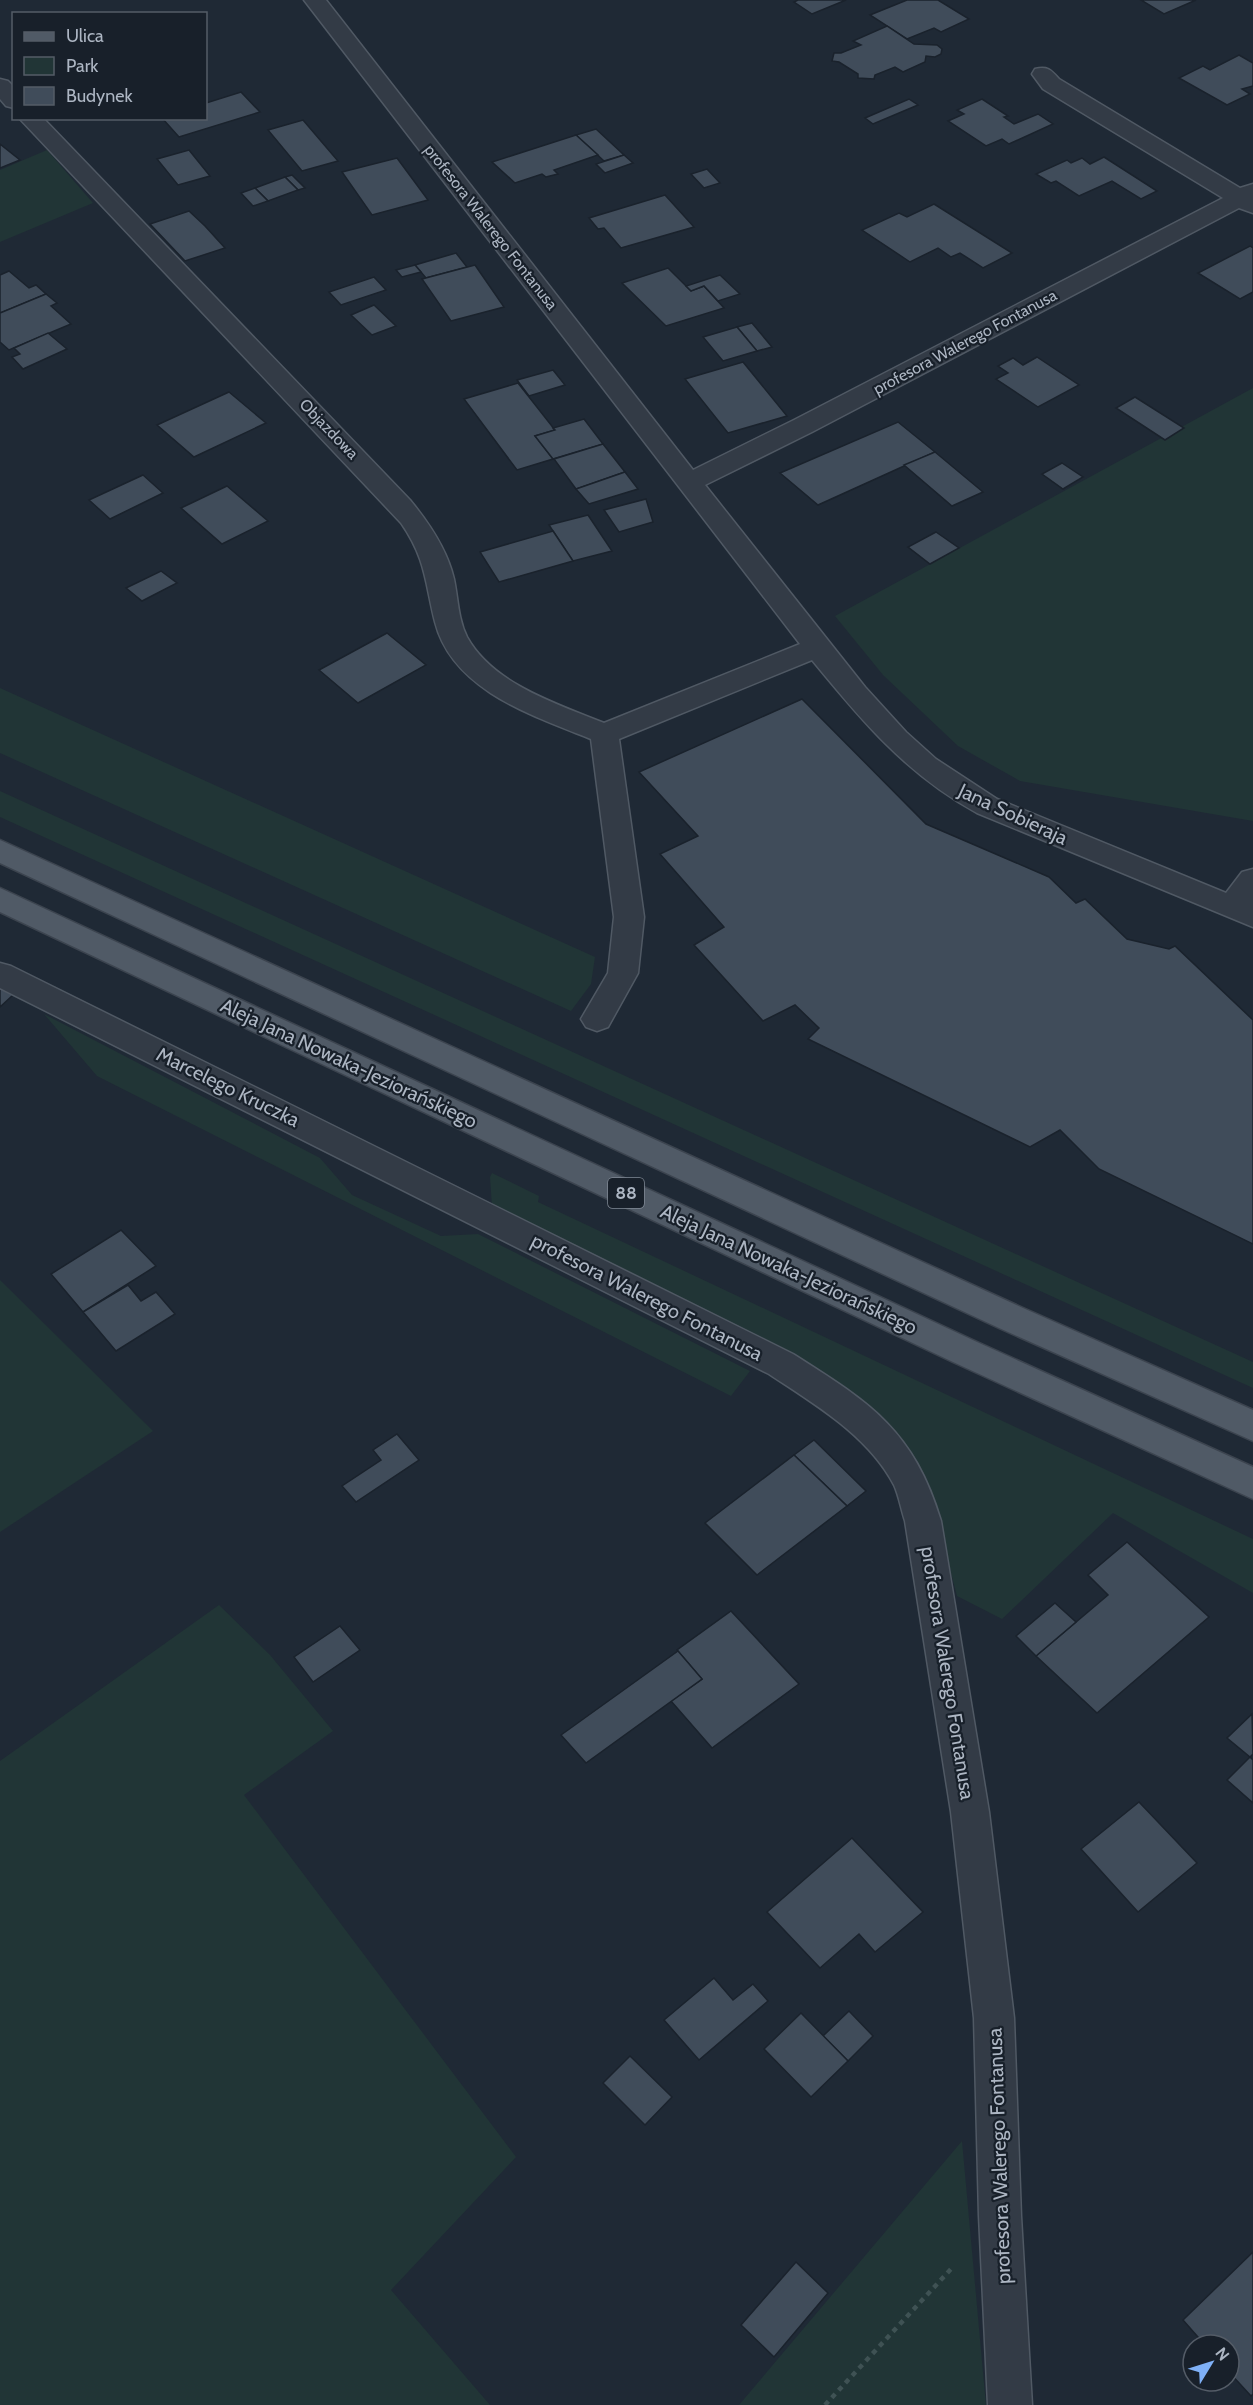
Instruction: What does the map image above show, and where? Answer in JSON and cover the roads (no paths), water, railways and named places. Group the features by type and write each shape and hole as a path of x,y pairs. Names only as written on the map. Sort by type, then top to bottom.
{"main road":[{"name":"88","path":"0,851 1011,1318 1253,1426"},
{"name":"Aleja Jana Nowaka-Jeziorańskiego","path":"0,899 933,1337 1253,1484"}],"street":[{"name":"profesora Walerego Fontanusa","path":"315,0 817,647"},
{"name":"profesora Walerego Fontanusa","path":"1043,74 1051,84 1249,198"},
{"path":"0,86 12,99"},
{"name":"Objazdowa","path":"32,120 409,516 438,567 448,620 454,638 462,651 491,678 513,692 542,708 604,734"},
{"name":"profesora Walerego Fontanusa","path":"688,483 1249,198"},
{"path":"597,1018 623,973 629,917 604,734 817,647"},
{"name":"Jana Sobieraja","path":"817,647 894,736 923,764 952,786 987,806 1243,912"},
{"path":"1243,912 1253,880"},
{"name":"Marcelego Kruczka","path":"0,974 456,1201"},
{"name":"profesora Walerego Fontanusa","path":"456,1201 781,1364 822,1391 876,1434 895,1457 910,1482 923,1521 970,1812 994,2018 1000,2216 1010,2405"}]}
